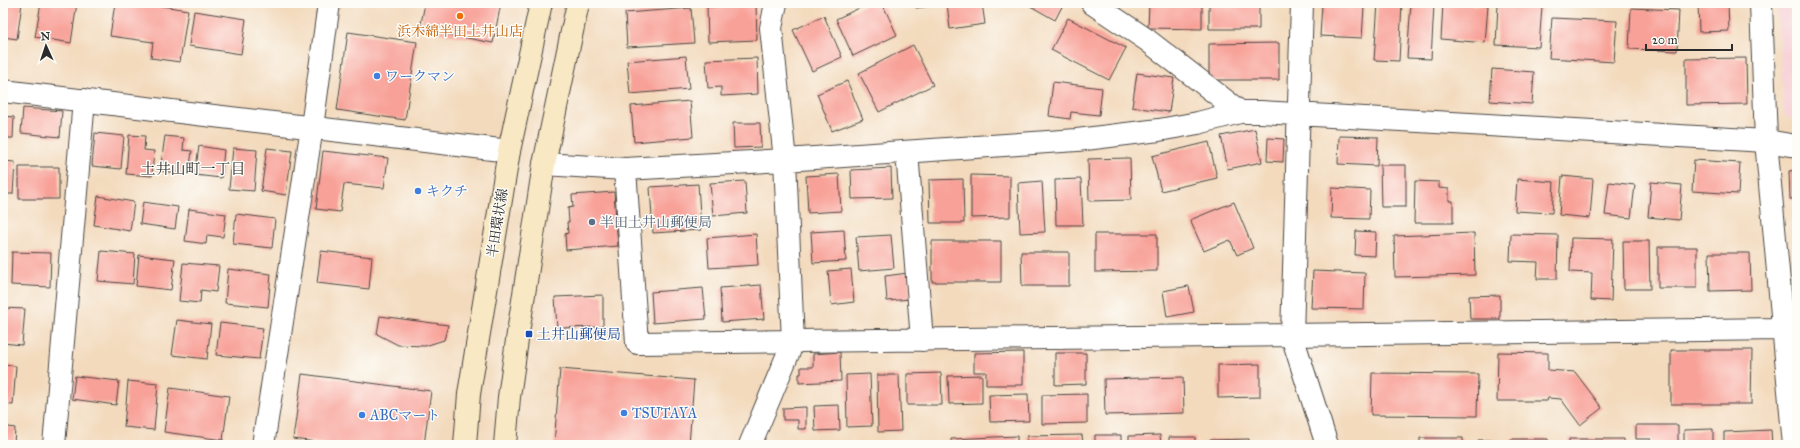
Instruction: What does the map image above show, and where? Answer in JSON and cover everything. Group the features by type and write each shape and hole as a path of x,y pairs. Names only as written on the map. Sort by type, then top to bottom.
{"main road":[{"name":"半田環状線","path":"464,445 469,394 509,151 541,3"},
{"path":"504,445 514,361 544,164 578,3"}],"street":[{"path":"263,445 312,127 329,3"},
{"path":"750,445 794,342 785,160 772,28 776,3"},
{"path":"1092,3 1147,40 1240,112"},
{"path":"1302,3 1292,336 1327,445"},
{"path":"1761,3 1766,142 1794,445"},
{"path":"3,91 509,151"},
{"path":"54,445 84,100"},
{"path":"544,164 625,169 785,160 1077,140 1159,130 1198,123 1240,112 1298,114 1766,142 1797,146"},
{"path":"907,152 922,340"},
{"path":"625,169 637,343 1783,329"}],"shaded area":[{"path":"1777,3 1797,3 1797,124 1784,114"}],"building":[{"path":"3,3 22,3 17,39 3,37"},
{"path":"41,3 77,3 71,43 35,37"},
{"path":"115,3 142,3 188,10 180,62 151,58 153,42 110,36"},
{"name":"浜木綿半田土井山店","path":"425,3 501,3 493,43 420,29"},
{"path":"870,3 882,3 897,35 853,56 836,19"},
{"path":"916,3 940,3 940,5 916,8"},
{"path":"947,3 982,3 985,24 950,29"},
{"path":"1025,3 1064,3 1055,20"},
{"path":"1149,3 1202,3 1202,29 1148,28"},
{"path":"1209,3 1259,3 1259,29 1209,29"},
{"path":"1378,3 1402,3 1399,61 1374,60"},
{"path":"1411,3 1434,5 1431,59 1407,58"},
{"path":"1443,3 1488,6 1485,43 1441,39"},
{"path":"1698,3 1728,3 1729,31 1699,32"},
{"path":"1322,4 1364,7 1362,38 1320,36"},
{"path":"1498,4 1542,6 1539,47 1496,45"},
{"path":"756,5 757,40 708,42 707,7"},
{"path":"691,8 694,43 627,47 625,13"},
{"path":"1631,8 1679,10 1677,51 1629,49"},
{"path":"194,11 246,19 241,54 189,46"},
{"path":"824,16 842,57 812,71 793,30"},
{"path":"1068,18 1126,48 1109,80 1051,50"},
{"path":"1552,18 1617,21 1614,62 1549,58"},
{"name":"ワークマン","path":"348,32 417,42 405,120 337,110"},
{"path":"1279,43 1279,80 1209,80 1209,44"},
{"path":"913,45 933,85 879,112 859,73"},
{"path":"686,56 689,89 630,94 627,61"},
{"path":"757,58 758,94 721,96 721,87 708,88 706,60"},
{"path":"1746,58 1747,104 1686,105 1686,59"},
{"path":"1796,68 1797,92 1794,92"},
{"path":"1492,69 1534,72 1532,104 1490,101"},
{"path":"1137,73 1174,78 1169,112 1132,107"},
{"path":"847,81 863,119 832,131 817,94"},
{"path":"1053,82 1102,88 1099,115 1071,112 1070,119 1049,116"},
{"path":"690,101 693,137 634,142 631,106"},
{"path":"23,108 62,111 60,137 21,133"},
{"path":"3,116 14,117 13,138 3,138"},
{"path":"733,123 760,123 761,147 734,148"},
{"path":"1255,129 1262,162 1228,169 1221,136"},
{"path":"95,133 124,136 121,169 92,166"},
{"path":"129,135 145,136 144,150 154,151 152,176 126,174"},
{"path":"165,136 184,138 183,150 192,151 189,174 160,171"},
{"path":"1339,136 1378,137 1377,166 1338,164"},
{"path":"1268,138 1284,139 1283,162 1267,161"},
{"path":"1209,142 1217,178 1161,191 1152,156"},
{"path":"199,146 224,150 221,178 195,175"},
{"path":"233,148 257,150 254,191 229,189"},
{"path":"267,148 292,151 286,195 261,191"},
{"path":"323,151 388,158 384,188 344,184 340,212 316,209"},
{"path":"1130,158 1131,200 1089,201 1088,159"},
{"path":"1694,160 1740,163 1738,194 1692,191"},
{"path":"3,161 15,162 13,194 3,194"},
{"path":"1380,165 1406,165 1406,207 1381,207"},
{"path":"19,167 59,167 59,199 19,199"},
{"path":"891,168 892,198 852,199 851,170"},
{"path":"1797,170 1797,199 1790,199 1789,171"},
{"path":"839,174 841,211 808,213 806,176"},
{"path":"971,175 1010,176 1010,217 971,218"},
{"path":"1562,176 1593,179 1590,218 1559,215"},
{"path":"963,179 964,223 930,223 929,180"},
{"path":"1081,179 1083,225 1056,225 1055,180"},
{"path":"1517,179 1554,182 1552,213 1515,211"},
{"path":"745,181 747,213 713,216 710,183"},
{"path":"1042,181 1045,232 1020,233 1018,183"},
{"path":"1415,181 1439,182 1439,188 1449,189 1449,201 1453,201 1453,223 1414,223"},
{"path":"1609,182 1635,185 1631,218 1605,215"},
{"path":"1651,182 1682,185 1679,220 1648,217"},
{"path":"698,184 701,230 653,233 650,187"},
{"path":"1332,188 1370,190 1369,219 1331,218"},
{"path":"614,192 618,246 566,250 565,234 568,233 568,208 573,207 572,195"},
{"path":"98,196 134,202 130,231 94,225"},
{"path":"143,202 178,207 175,229 140,224"},
{"path":"1234,202 1253,248 1237,255 1230,240 1204,251 1190,220"},
{"path":"1794,206 1797,206 1797,235 1796,235"},
{"path":"189,209 226,214 223,237 207,235 206,244 185,241"},
{"path":"236,214 275,219 272,248 233,244"},
{"path":"844,230 846,261 813,263 811,232"},
{"path":"1356,231 1376,232 1375,256 1355,255"},
{"path":"1474,233 1475,275 1395,277 1394,236"},
{"path":"756,234 758,265 709,268 707,238"},
{"path":"1095,234 1157,234 1157,271 1095,272"},
{"path":"1511,234 1558,235 1557,279 1537,279 1538,262 1510,261"},
{"path":"3,235 6,235 4,273 3,273"},
{"path":"891,235 894,268 859,271 856,237"},
{"path":"1571,238 1613,239 1611,301 1591,300 1592,273 1570,272"},
{"path":"932,241 1001,241 1001,282 932,282"},
{"path":"1623,241 1649,241 1650,289 1624,289"},
{"path":"1658,247 1697,247 1697,288 1658,288"},
{"path":"101,251 135,254 133,284 98,281"},
{"path":"321,251 372,257 369,289 317,283"},
{"path":"12,252 51,253 50,287 11,285"},
{"path":"1021,252 1069,252 1069,286 1022,286"},
{"path":"1709,253 1750,253 1751,290 1710,291"},
{"path":"139,255 175,259 171,290 136,286"},
{"path":"183,263 219,266 216,292 201,290 200,303 179,301"},
{"path":"228,269 271,274 268,307 225,303"},
{"path":"851,269 854,302 831,305 828,271"},
{"path":"1313,271 1365,273 1364,309 1311,308"},
{"path":"908,273 911,299 887,301 885,276"},
{"path":"761,285 764,319 722,322 720,288"},
{"path":"1189,286 1194,312 1167,317 1163,291"},
{"path":"703,288 706,319 653,323 651,292"},
{"path":"603,295 603,327 557,328 555,297"},
{"path":"1500,295 1500,319 1470,319 1469,296"},
{"path":"3,308 25,309 22,345 3,343"},
{"path":"380,316 448,325 444,340 425,346 398,345 377,334"},
{"path":"177,320 211,324 207,359 172,355"},
{"path":"220,323 263,328 259,359 216,355"},
{"path":"1671,350 1752,350 1751,404 1671,404"},
{"path":"840,352 841,381 799,383 801,367 813,367 813,354"},
{"path":"1023,352 1023,385 986,385 986,372 974,372 974,353"},
{"path":"1498,352 1548,353 1548,370 1575,372 1602,408 1580,425 1561,399 1548,398 1547,401 1497,401"},
{"path":"1055,353 1086,353 1086,384 1055,385"},
{"path":"1260,364 1260,397 1218,398 1218,365"},
{"path":"3,365 16,366 13,405 3,404"},
{"name":"TSUTAYA","path":"560,369 694,380 689,445 554,445"},
{"path":"941,373 942,405 907,405 907,374"},
{"path":"1372,373 1478,374 1477,416 1371,415"},
{"name":"ABCマート","path":"302,374 431,391 424,445 339,445 293,439"},
{"path":"870,374 872,426 847,427 846,375"},
{"path":"877,375 899,375 901,431 878,432"},
{"path":"982,375 982,403 949,404 948,376"},
{"path":"75,376 119,381 116,405 72,399"},
{"path":"1183,377 1184,413 1105,415 1104,379"},
{"path":"128,381 158,384 154,430 124,427"},
{"path":"170,388 229,396 223,440 164,432"},
{"path":"1028,394 1029,421 990,422 989,395"},
{"path":"1087,394 1087,423 1042,424 1042,395"},
{"path":"839,405 840,430 815,431 814,406"},
{"path":"806,407 806,429 798,429 798,420 783,420 783,408"},
{"path":"1636,425 1678,425 1678,445 1651,445 1651,439 1636,439"},
{"path":"3,426 15,428 14,445 3,445"},
{"path":"1713,429 1713,445 1684,445 1684,430"},
{"path":"1771,430 1772,445 1724,445 1724,432"},
{"path":"1082,435 1083,445 1027,445 1027,436"},
{"path":"1095,435 1121,435 1121,445 1095,445"},
{"path":"1160,435 1161,445 1129,445 1129,436"},
{"path":"1017,436 1017,445 951,445 951,439"},
{"path":"1169,437 1195,437 1195,445 1169,445"},
{"path":"1420,438 1463,438 1463,445 1420,445"},
{"path":"1249,439 1249,445 1208,445 1208,440"},
{"path":"1511,439 1548,439 1548,445 1511,445"},
{"path":"1569,439 1624,439 1624,445 1569,445"},
{"path":"1478,440 1502,440 1502,445 1478,445"}],"place":[{"name":"浜木綿半田土井山店","path":"460,16"},
{"name":"ワークマン","path":"377,76"},
{"name":"キクチ","path":"418,191"},
{"name":"半田土井山郵便局","path":"592,222"},
{"name":"土井山郵便局","path":"529,334"},
{"name":"TSUTAYA","path":"624,413"},
{"name":"ABCマート","path":"362,415"}],"district":[{"name":"土井山町一丁目","path":"193,169"}]}
